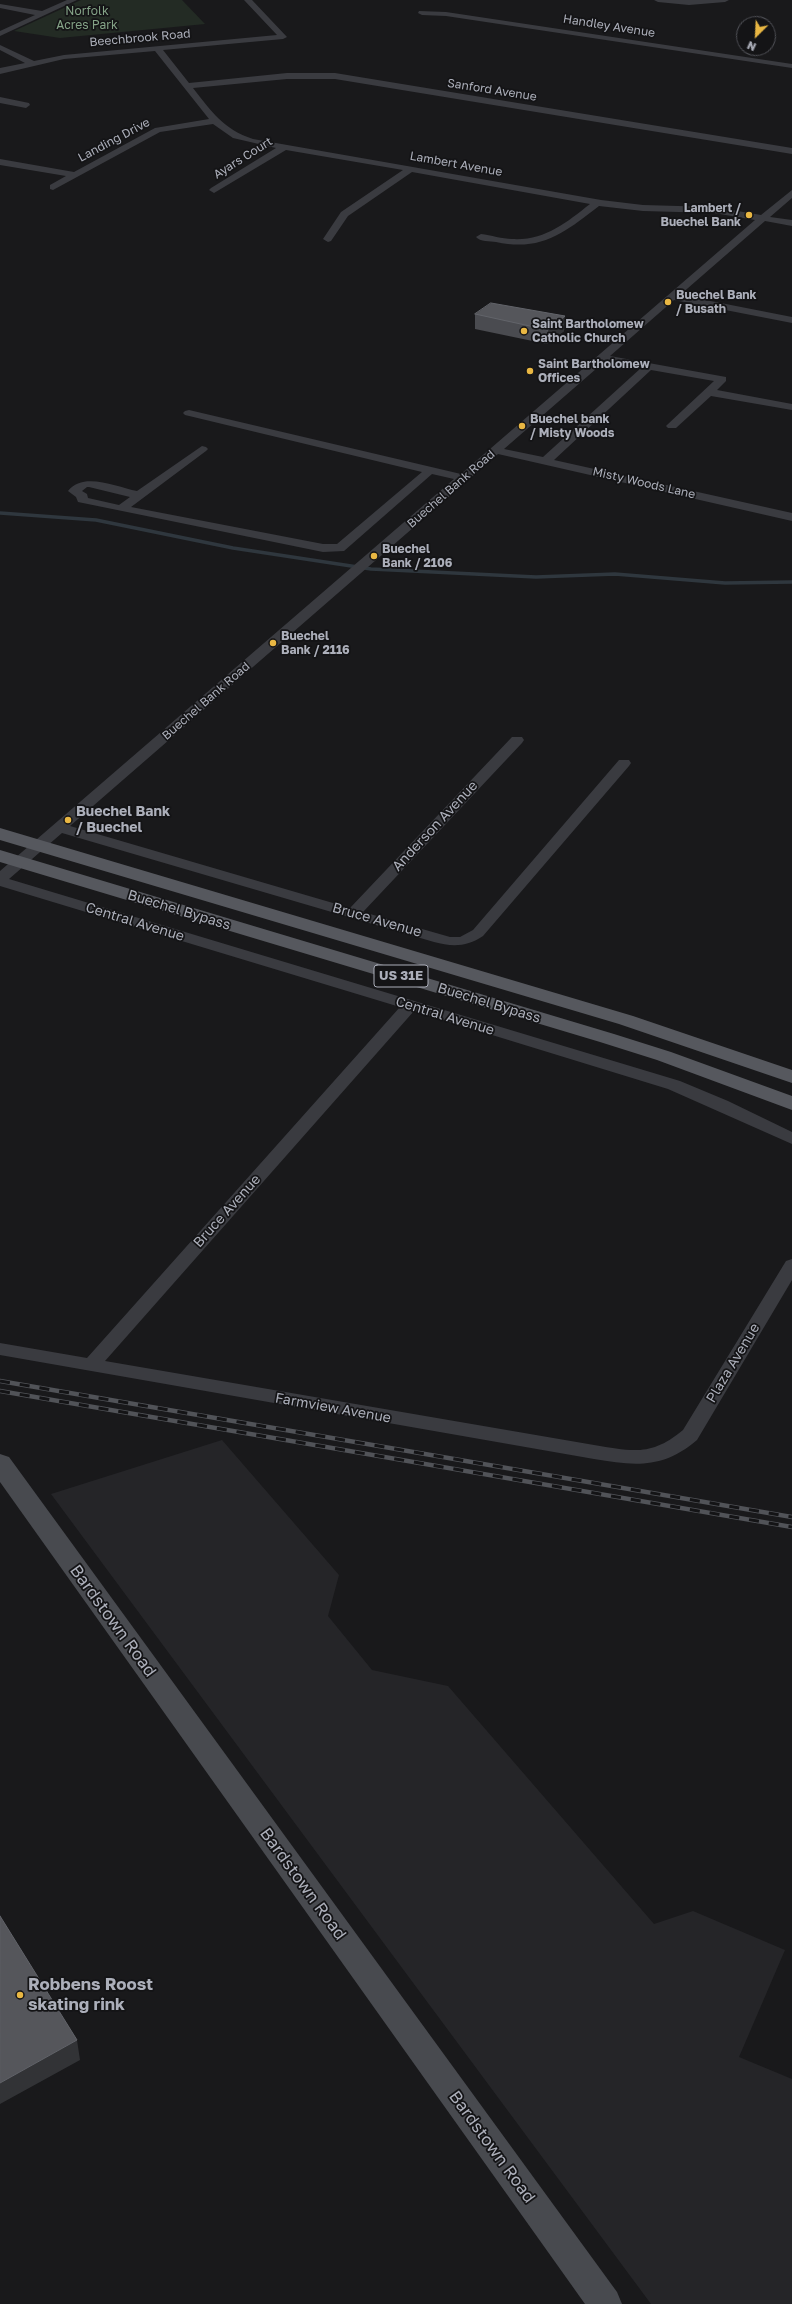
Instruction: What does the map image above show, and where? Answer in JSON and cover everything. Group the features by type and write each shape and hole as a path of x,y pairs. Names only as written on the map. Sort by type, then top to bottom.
{"main road":[{"name":"Buechel Bypass","path":"0,834 28,854 607,1038 679,1062 792,1103"},
{"path":"0,849 28,854"},
{"name":"Buechel Bypass","path":"0,856 28,854 626,1020 792,1077"},
{"name":"Bardstown Road","path":"0,1463 605,2304"}],"street":[{"path":"0,34 73,0"},
{"name":"Beechbrook Road","path":"0,71 32,62 64,57 283,37 248,0"},
{"path":"658,0 689,3 725,0"},
{"path":"0,6 43,14"},
{"name":"Handley Avenue","path":"422,13 446,14 792,66"},
{"path":"0,47 32,62"},
{"name":"Lambert Avenue","path":"157,48 214,121 227,131 240,138 598,202 643,208 714,210 792,222"},
{"name":"Sanford Avenue","path":"187,86 294,76 335,76 792,151"},
{"path":"0,100 26,105"},
{"name":"Landing Drive","path":"53,187 158,130 214,121"},
{"name":"Ayars Court","path":"214,190 284,147"},
{"path":"0,162 74,175"},
{"path":"328,239 344,214 411,169"},
{"name":"Buechel Bank Road","path":"0,880 59,827 368,562 792,193"},
{"path":"481,237 512,242 544,240 559,232 598,202"},
{"path":"673,297 792,320"},
{"path":"602,358 722,379 672,426"},
{"path":"546,461 649,366"},
{"path":"709,392 792,407"},
{"path":"189,413 464,478"},
{"path":"121,509 138,495 163,480 202,449"},
{"name":"Misty Woods Lane","path":"495,450 792,517"},
{"path":"138,495 89,484 84,484 74,491 83,496 81,498 82,500 121,509 323,548 340,548 430,470"},
{"name":"Anderson Avenue","path":"353,913 518,740"},
{"name":"Bruce Avenue","path":"59,827 454,942 469,940 478,933 624,763"},
{"name":"Central Avenue","path":"0,880 674,1085 722,1105 792,1139"},
{"name":"Bruce Avenue","path":"92,1365 411,1005"},
{"name":"Plaza Avenue","path":"666,1452 677,1447 690,1435 792,1265"},
{"name":"Farmview Avenue","path":"0,1349 632,1458 655,1456 666,1452"}],"shaded area":[{"path":"222,1440 339,1575 328,1616 372,1670 448,1686 654,1924 693,1911 785,1950 739,2057 792,2079 792,2304 651,2304 51,1494"}],"green space":[{"name":"Norfolk Acres Park","path":"81,0 182,0 205,24 60,38 14,31"}],"building":[{"path":"491,303 565,316 548,330 475,314"},
{"name":"Robbens Roost skating rink","path":"0,1916 77,2040 0,2083"}],"waterway":[{"path":"0,513 96,520 233,548 371,569 536,577 615,574 725,583 792,582"}],"railway":[{"path":"0,1381 792,1517"},
{"path":"0,1391 792,1527"}],"place":[{"name":"Lambert / Buechel Bank","path":"749,215"},
{"name":"Buechel Bank / Busath","path":"668,302"},
{"name":"Saint Bartholomew Catholic Church","path":"524,331"},
{"name":"Saint Bartholomew Offices","path":"530,371"},
{"name":"Buechel bank / Misty Woods","path":"522,426"},
{"name":"Buechel Bank / 2106","path":"374,556"},
{"name":"Buechel Bank / 2116","path":"273,643"},
{"name":"Buechel Bank / Buechel","path":"68,820"},
{"name":"Robbens Roost skating rink","path":"20,1995"}]}
